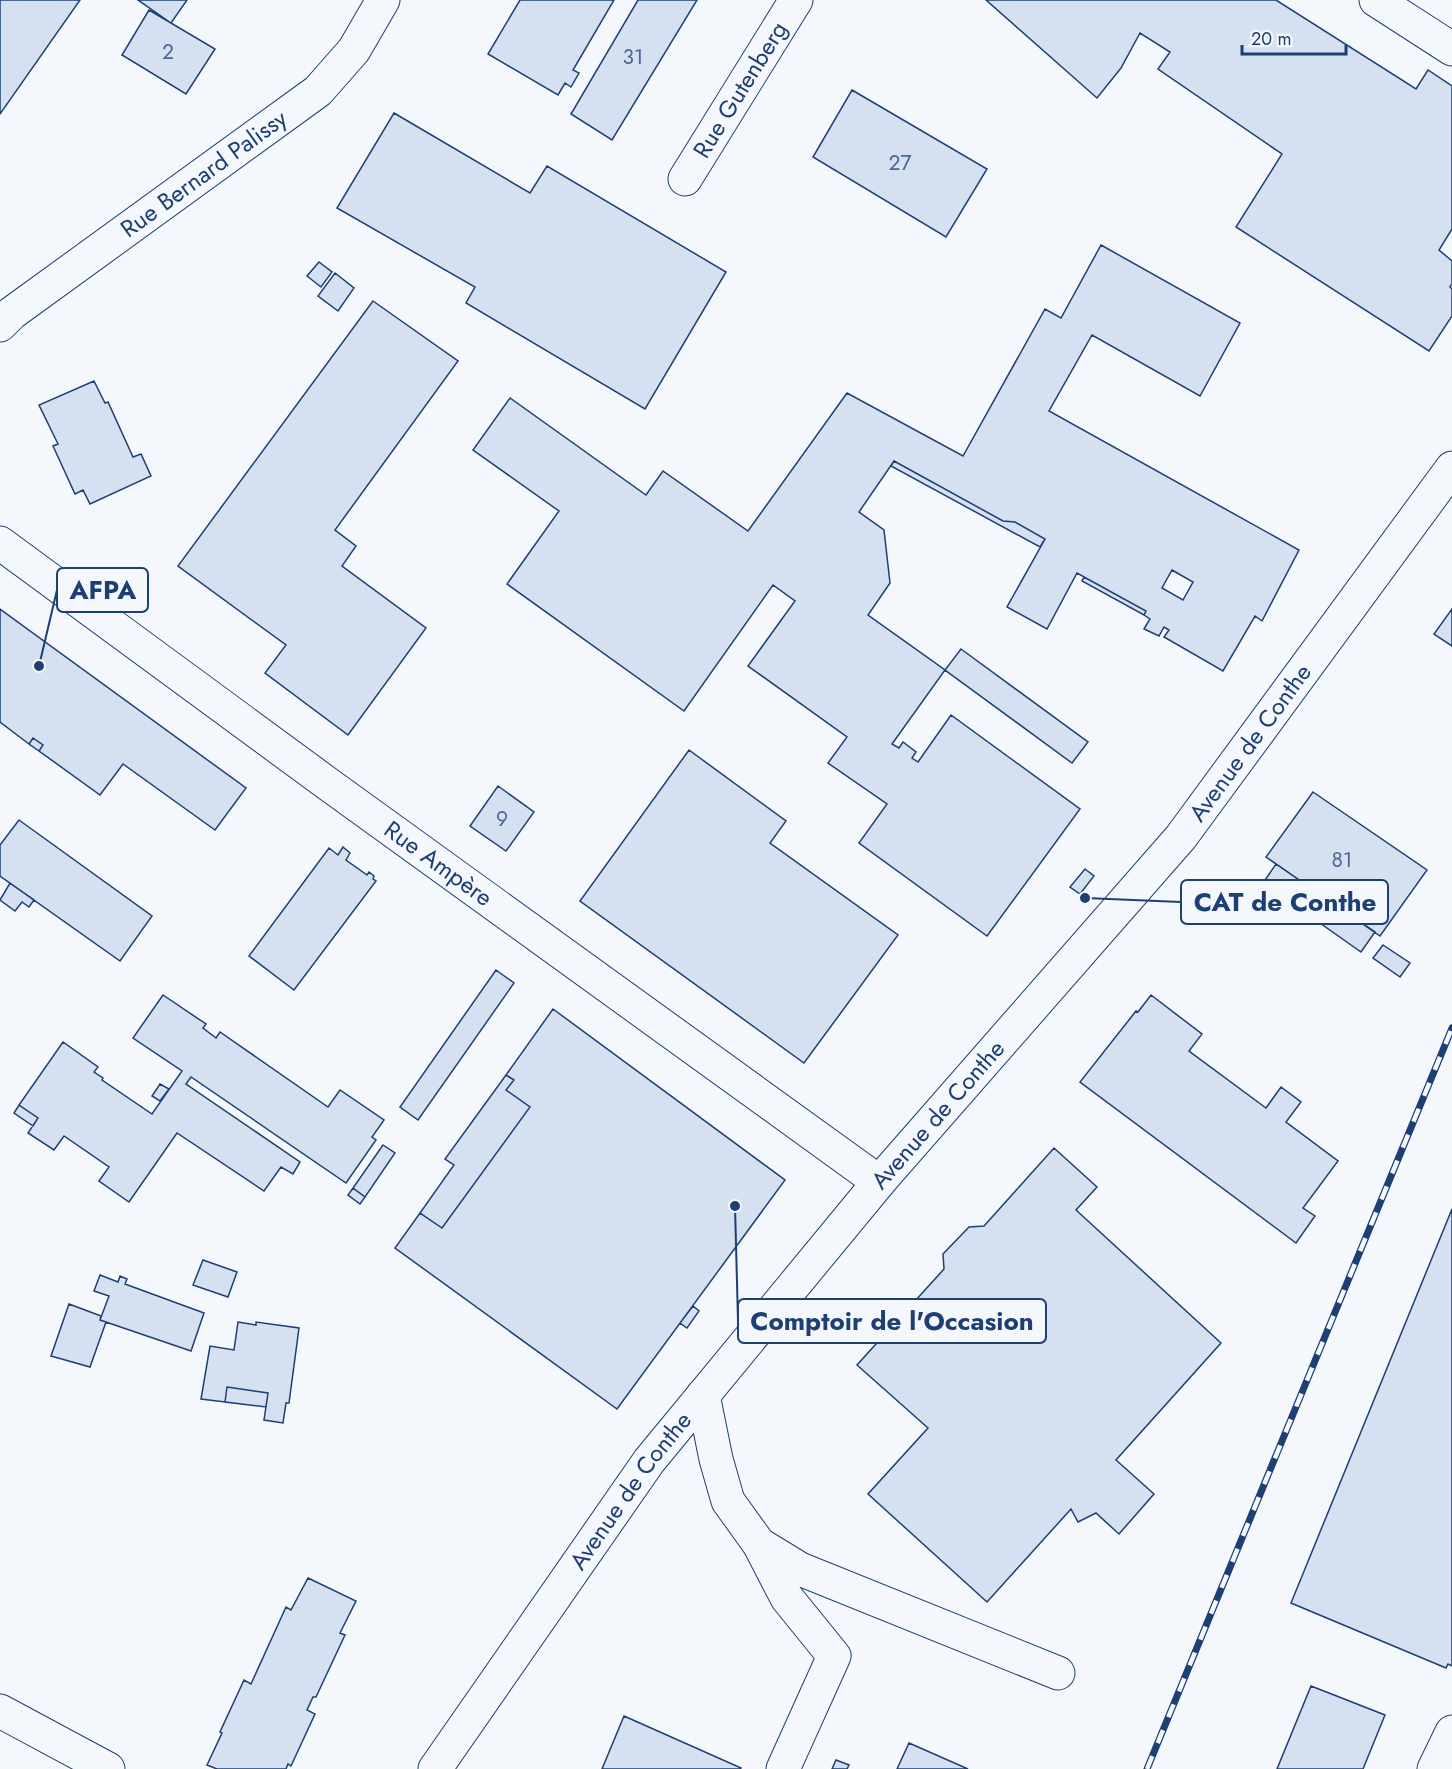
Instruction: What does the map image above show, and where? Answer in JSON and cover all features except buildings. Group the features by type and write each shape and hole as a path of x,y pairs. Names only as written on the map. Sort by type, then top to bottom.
{"street":[{"name":"Rue Bernard Palissy","path":"0,326 12,313 318,91 354,51 383,0"},
{"name":"Rue Gutenberg","path":"685,179 796,0"},
{"path":"1376,0 1452,49"},
{"name":"Avenue de Conthe","path":"435,1769 649,1461 879,1182 1181,837 1452,468"},
{"name":"Rue Ampère","path":"0,543 338,791 879,1182"},
{"path":"703,1395 716,1459 728,1501 759,1544 787,1598 834,1656 783,1769"},
{"path":"759,1544 800,1569 1058,1673"},
{"path":"0,1711 108,1769"},
{"path":"1434,1769 1452,1732"}],"railway":[{"path":"1147,1769 1452,1028"}],"place":[{"name":"AFPA","path":"39,666"},
{"name":"CAT de Conthe","path":"1085,898"},
{"name":"Comptoir de l'Occasion","path":"735,1206"}]}
